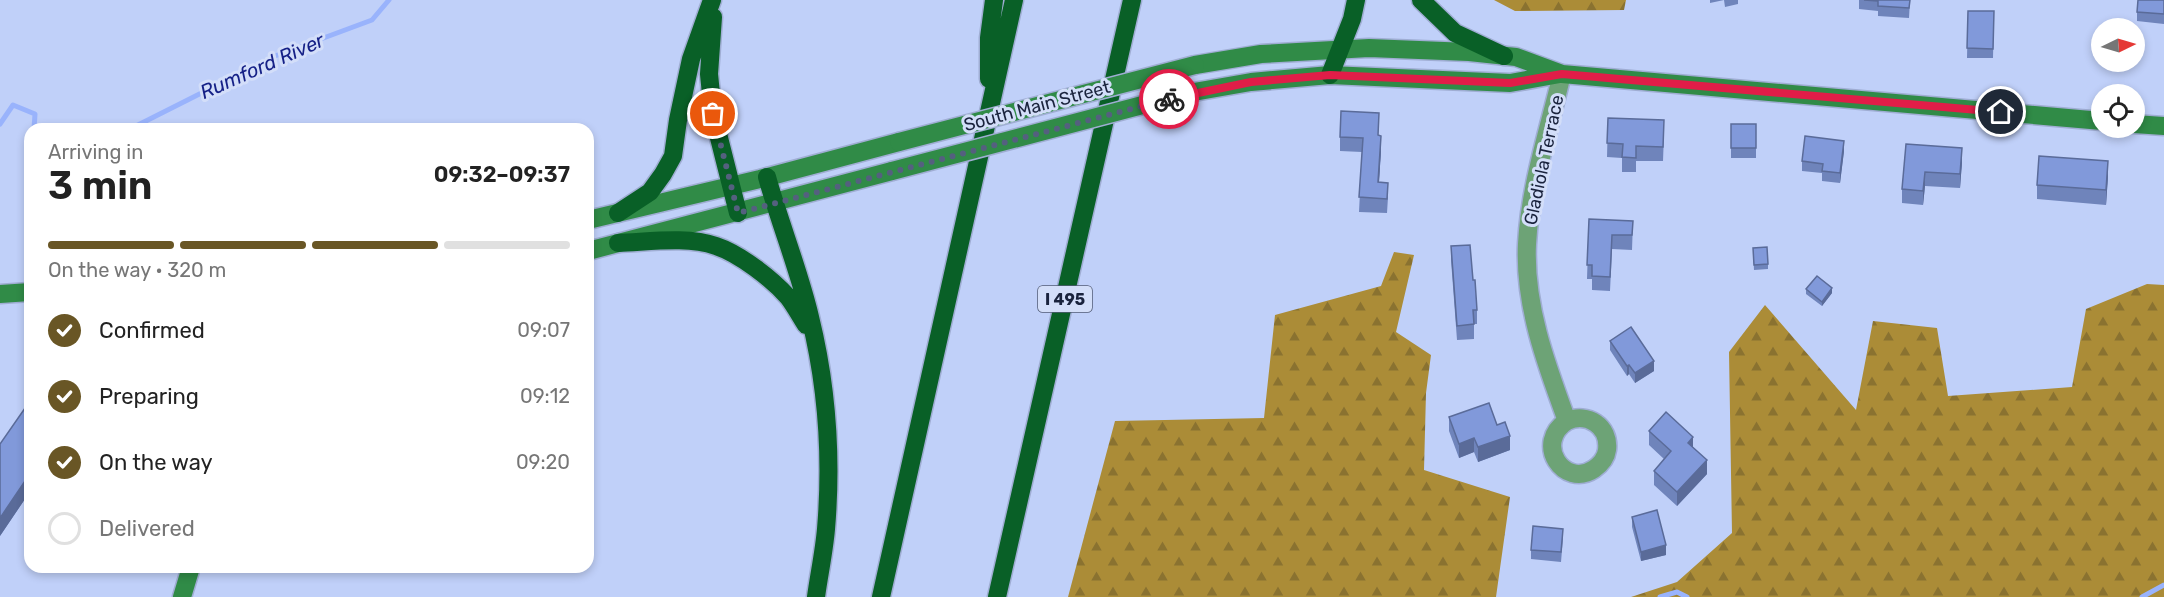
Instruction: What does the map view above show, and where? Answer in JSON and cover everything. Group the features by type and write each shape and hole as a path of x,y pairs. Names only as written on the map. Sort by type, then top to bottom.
{"highway":[{"path":"713,0 709,74 713,114 738,213"},
{"path":"618,213 650,192 673,156 691,59 713,0"},
{"path":"988,118 989,38 994,0"},
{"path":"881,597 1014,0"},
{"name":"I 495","path":"997,597 1132,0"},
{"path":"1330,75 1352,19 1356,0"},
{"path":"1421,0 1455,33 1504,56"},
{"path":"767,177 810,315 826,412 829,466 826,531 816,597"},
{"path":"618,243 687,241 716,246 739,256 788,297 814,338"}],"main road":[{"name":"South Main Street","path":"594,219 767,177 1195,65 1261,54 1369,48 1469,52 1516,57 1562,74"},
{"name":"South Main Street","path":"594,249 738,213 1188,93 1251,82 1330,75 1510,83 1562,74 2091,120"},
{"path":"2145,125 2164,126"},
{"path":"0,294 24,292"},
{"path":"183,597 189,573"}],"street":[{"name":"Gladiola Terrace","path":"1562,74 1534,193 1527,246 1528,277 1537,331 1567,421"}],"green space":[{"path":"1494,0 1626,0 1624,10 1515,11"},
{"path":"1394,252 1414,255 1396,332 1431,355 1426,393 1424,470 1510,497 1496,597 1068,597 1115,421 1264,418 1275,315 1381,286"},
{"path":"2147,284 2164,285 2164,597 1631,597 1677,582 1732,533 1729,352 1765,305 1856,410 1873,321 1937,328 1948,396 2072,387 2086,309"}],"building":[{"path":"1864,0 1910,0 1909,8 1878,6 1878,1"},
{"path":"2138,0 2164,0 2164,14 2137,12"},
{"path":"1968,11 1994,11 1993,49 1967,48"},
{"path":"1341,111 1379,113 1378,135 1381,136 1378,182 1388,183 1387,199 1359,197 1363,138 1340,137"},
{"path":"1608,118 1664,120 1663,147 1636,146 1636,158 1622,157 1623,144 1607,143"},
{"path":"1731,124 1756,124 1756,148 1731,148"},
{"path":"1805,136 1844,141 1840,173 1822,171 1823,164 1802,161"},
{"path":"1906,144 1962,148 1960,174 1925,172 1923,191 1902,189"},
{"path":"2039,156 2108,161 2106,190 2037,185"},
{"path":"1589,219 1633,221 1632,235 1612,235 1610,277 1592,276 1592,265 1587,265"},
{"path":"1470,245 1477,310 1473,310 1474,324 1457,326 1451,246"},
{"path":"1767,247 1768,264 1754,265 1753,248"},
{"path":"1817,276 1832,288 1822,302 1806,289"},
{"path":"1631,327 1654,361 1635,373 1629,365 1627,366 1610,341"},
{"path":"1489,403 1497,425 1505,422 1510,436 1478,447 1474,438 1459,444 1449,417"},
{"path":"24,410 24,482 0,518 0,444"},
{"path":"1666,412 1693,437 1688,443 1707,460 1677,492 1654,471 1671,451 1649,431"},
{"path":"1657,510 1666,545 1641,552 1632,517"},
{"path":"1533,526 1563,529 1561,552 1531,550"}],"waterway":[{"name":"Rumford River","path":"142,123 275,56 372,20 389,0"},
{"name":"Rumford River","path":"0,124 13,105 35,114 34,123"},
{"path":"2142,597 2164,585"},
{"path":"1660,597 1677,592 1687,597"}],"way so far":[{"path":"713,114 738,213 1169,99"}],"route":[{"path":"1169,99 1251,82 1330,75 1510,83 1562,74 2001,112"}]}
